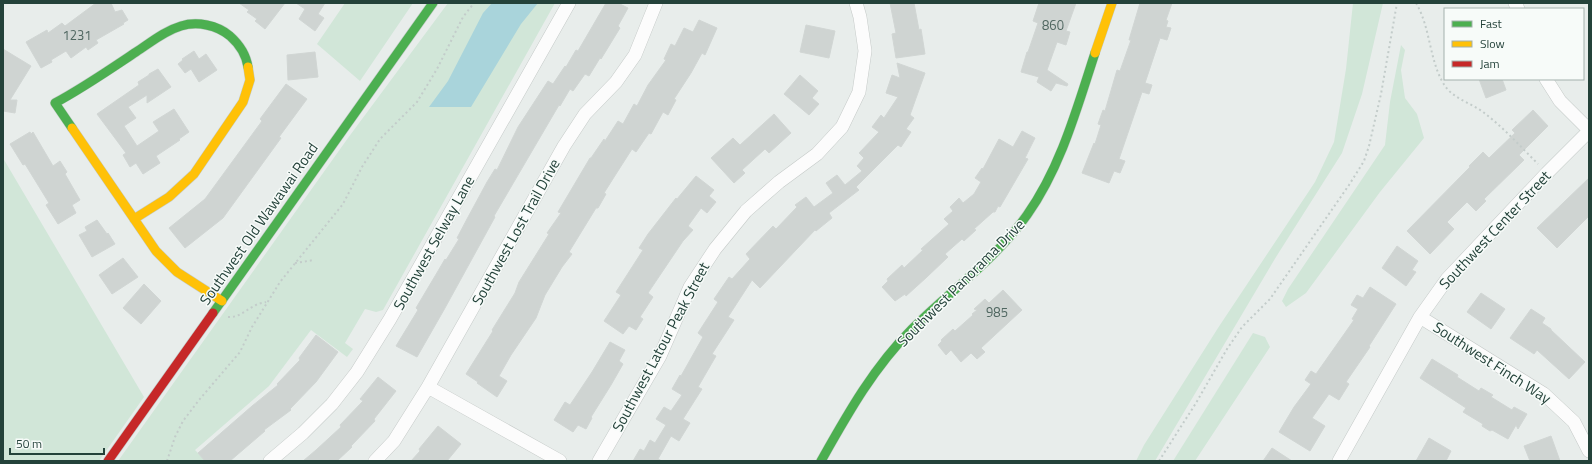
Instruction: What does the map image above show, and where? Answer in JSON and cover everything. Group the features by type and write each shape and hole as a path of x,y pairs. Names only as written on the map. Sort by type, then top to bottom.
{"street":[{"name":"Southwest Old Wawawai Road","path":"108,461 433,3"},
{"name":"Southwest Selway Lane","path":"270,461 303,433 332,404 357,372 390,319 569,3"},
{"name":"Southwest Lost Trail Drive","path":"375,461 394,441 428,387 564,146 585,114 616,82 635,55 656,3"},
{"name":"Southwest Latour Peak Street","path":"599,461 660,356 690,287 715,249 746,211 779,182 817,154 842,127 859,92 865,51 860,17 856,3"},
{"name":"Southwest Panorama Drive","path":"821,461 854,403 881,364 911,330 1007,241 1030,213 1044,190 1062,149 1112,3"},
{"path":"134,219 169,197 194,174 243,102 250,80 247,61 239,44 223,30 202,24 181,26 162,35 76,92 55,103 134,219 156,251 177,272 222,301"},
{"path":"1547,80 1560,101 1589,131"},
{"name":"Southwest Center Street","path":"1344,459 1420,317 1447,279 1547,173 1589,131"},
{"name":"Southwest Finch Way","path":"1420,317 1544,394 1574,422 1589,451"},
{"path":"428,387 560,461"}],"path":[{"path":"167,461 175,437 183,421 240,352 252,327 267,302 293,264 343,204 362,167 380,139 417,102 438,68 463,17 474,3"},
{"path":"1159,461 1242,327 1270,299 1364,161 1381,94 1397,3"},
{"path":"1416,3 1421,12 1432,52 1445,87 1452,93 1481,110 1495,121 1547,173"},
{"path":"293,264 314,260"},
{"path":"214,312 226,317 233,317 257,304 267,302"}],"green space":[{"path":"345,3 413,3 360,81 317,44"},
{"path":"448,3 555,3 383,310 376,312 365,309 345,343 353,349 347,357 311,330 269,386 195,450 206,461 118,461 348,138"},
{"path":"1353,3 1383,3 1362,94 1342,153 1276,257 1155,461 1136,461 1144,445 1218,328 1315,182 1334,142 1346,69"},
{"path":"1401,45 1405,50 1401,70 1405,98 1417,114 1424,138 1380,192 1306,293 1286,307 1282,301 1288,289 1385,145 1390,102"},
{"path":"3,158 144,397 99,461 3,461"},
{"path":"1253,333 1265,337 1270,347 1195,461 1173,461"}],"water":[{"path":"492,3 538,3 521,24 471,107 429,107 448,81 483,13"}],"building":[{"path":"96,3 111,3 115,12 122,10 128,20 123,23 124,24 96,40 98,43 88,50 86,47 71,58 66,51 51,60 52,62 41,68 26,42 47,30 48,33 62,23 65,26"},
{"path":"239,3 285,3 265,29 255,21 257,19 247,12 249,10"},
{"path":"296,3 325,3 318,14 324,18 315,31 299,19 305,9"},
{"path":"606,3 618,3 628,8 618,26 620,28 589,76 585,74 573,91 570,89 560,106 559,105 494,216 495,217 417,357 396,346 418,310 416,308 445,259 446,260 459,239 457,238 467,219 487,182 495,169 497,170 518,127 548,81 553,84 565,66 566,67 576,50 578,51"},
{"path":"890,3 914,3 919,30 921,29 925,54 896,58 892,34 896,33"},
{"path":"1039,3 1076,3 1066,31 1070,32 1066,45 1057,42 1047,70 1068,84 1067,86 1056,83 1051,91 1037,82 1039,77 1021,72 1038,23 1033,21"},
{"path":"1140,3 1172,3 1166,20 1168,21 1166,27 1171,28 1167,40 1160,38 1145,83 1152,85 1149,94 1142,92 1119,159 1125,161 1120,173 1114,171 1109,183 1082,173 1094,143 1095,144 1101,125 1098,124 1103,110 1105,111 1117,70 1120,71 1131,40 1129,40"},
{"path":"699,20 717,28 705,55 702,53 674,99 676,100 668,115 663,112 651,134 649,133 636,152 632,149 604,193 606,194 598,208 596,208 569,252 572,254 562,267 545,295 536,318 499,376 507,381 497,397 466,374 515,293 519,282 549,234 547,233 561,213 558,212 590,158 604,139 605,141 618,121 623,124 634,104 637,106 648,85 666,60 664,59 671,44 675,46 684,28 693,32"},
{"path":"806,25 835,31 829,58 800,52"},
{"path":"3,49 31,66 10,100 17,100 15,113 3,111"},
{"path":"194,51 199,59 206,54 217,70 199,82 191,69 185,73 178,64 183,60 182,59"},
{"path":"315,52 318,77 288,80 287,55"},
{"path":"897,63 925,73 910,115 914,118 906,129 911,132 901,147 898,145 856,187 859,190 829,213 832,218 816,231 815,230 760,288 752,280 728,317 734,320 712,354 716,356 698,387 702,389 683,419 690,423 679,441 671,436 658,459 662,461 633,461 640,449 644,451 650,440 655,443 666,425 656,419 664,407 671,411 682,395 672,389 703,337 698,333 718,302 714,299 729,277 732,279 750,259 746,254 773,226 776,229 797,207 795,205 806,197 814,207 833,193 826,183 837,175 845,185 862,171 857,166 864,158 859,153 879,132 872,127 881,115 884,118 898,97 886,93 892,75 900,78"},
{"path":"158,69 171,87 147,103 147,95 128,107 136,118 124,126 137,146 159,131 153,122 174,109 189,132 156,156 160,163 143,174 136,163 130,167 123,155 126,153 97,114 139,85 138,82"},
{"path":"800,75 818,91 812,98 819,104 809,115 784,94"},
{"path":"1479,80 1502,80 1506,90 1486,98"},
{"path":"286,84 307,99 279,137 281,138 223,218 185,248 169,228 205,199 262,121 260,119"},
{"path":"1533,110 1548,126 1519,155 1524,160 1484,199 1486,201 1476,211 1467,202 1447,222 1454,229 1430,254 1407,231 1483,152 1489,158 1515,133 1512,130"},
{"path":"774,114 791,133 769,153 765,149 742,170 745,173 734,183 711,158 733,138 740,145"},
{"path":"1022,131 1035,138 1025,158 1028,159 1000,207 998,206 995,212 993,212 974,229 976,230 964,241 962,239 945,254 948,257 906,296 905,294 895,301 882,287 888,281 887,279 902,265 904,268 923,250 921,249 949,224 944,219 953,211 950,207 959,198 963,203 974,194 981,182 975,178 982,168 983,169 999,139 1013,147"},
{"path":"30,132 31,134 33,132 53,166 60,161 67,172 65,174 80,200 72,205 76,213 58,224 46,205 49,203 25,164 23,165 10,144"},
{"path":"696,176 714,190 709,196 716,202 707,213 701,208 688,226 693,230 683,241 648,293 653,297 640,317 643,319 636,330 629,326 623,334 604,321 621,295 616,292 643,250 639,248 648,234 676,198 677,199"},
{"path":"1589,178 1589,216 1557,248 1537,228"},
{"path":"97,220 115,244 92,257 79,235 87,231 85,227"},
{"path":"1397,246 1418,261 1412,270 1416,272 1406,286 1382,268"},
{"path":"123,258 138,277 112,294 99,275"},
{"path":"144,284 161,301 141,324 123,308"},
{"path":"1370,287 1396,304 1369,346 1370,347 1346,382 1349,384 1339,400 1329,394 1312,418 1325,426 1310,451 1279,432 1294,407 1311,384 1305,380 1311,371 1316,374 1354,320 1352,319 1358,309 1351,305 1357,295 1363,298"},
{"path":"1003,290 1022,310 981,348 985,352 977,359 971,353 961,362 951,350 946,355 938,345 942,341 941,340 953,329 955,331 973,315 972,314 977,310 974,309 985,299 989,303"},
{"path":"1481,293 1505,309 1491,329 1467,312"},
{"path":"1531,309 1545,318 1542,323 1551,329 1585,362 1569,379 1537,350 1534,354 1510,338"},
{"path":"316,335 338,352 316,382 290,409 291,410 264,430 265,431 230,461 205,461 198,453 278,385 277,384 300,360 299,358"},
{"path":"610,342 625,350 619,361 623,364 591,417 592,418 586,429 578,425 573,432 554,420 565,402 570,405"},
{"path":"1432,359 1458,375 1457,377 1479,391 1481,388 1493,395 1491,397 1512,410 1514,407 1527,414 1518,429 1516,425 1508,439 1492,430 1490,431 1482,426 1483,424 1463,412 1466,408 1420,378"},
{"path":"378,377 396,391 374,419 375,421 351,446 352,447 337,461 303,461 341,427 340,425 363,401 360,399"},
{"path":"438,426 461,444 447,461 411,461 420,451 419,449"},
{"path":"1551,436 1560,461 1530,461 1524,446"},
{"path":"1429,438 1451,451 1446,461 1416,461"},
{"path":"1272,448 1292,461 1263,461"}],"traffic: fast":[{"path":"213,313 433,3"},
{"path":"72,128 55,103 96,79 163,34 175,28 200,24 225,32 242,50 248,67"},
{"path":"821,461 862,392 898,344 912,329 987,260 1015,231 1027,215 1039,197 1059,157 1075,116 1095,53"}],"traffic: slow":[{"path":"1095,53 1112,3"},
{"path":"134,219 169,197 194,174 243,102 250,80 248,67"},
{"path":"72,128 156,251 177,272 222,301"}],"traffic: jam":[{"path":"108,461 213,313"}]}
